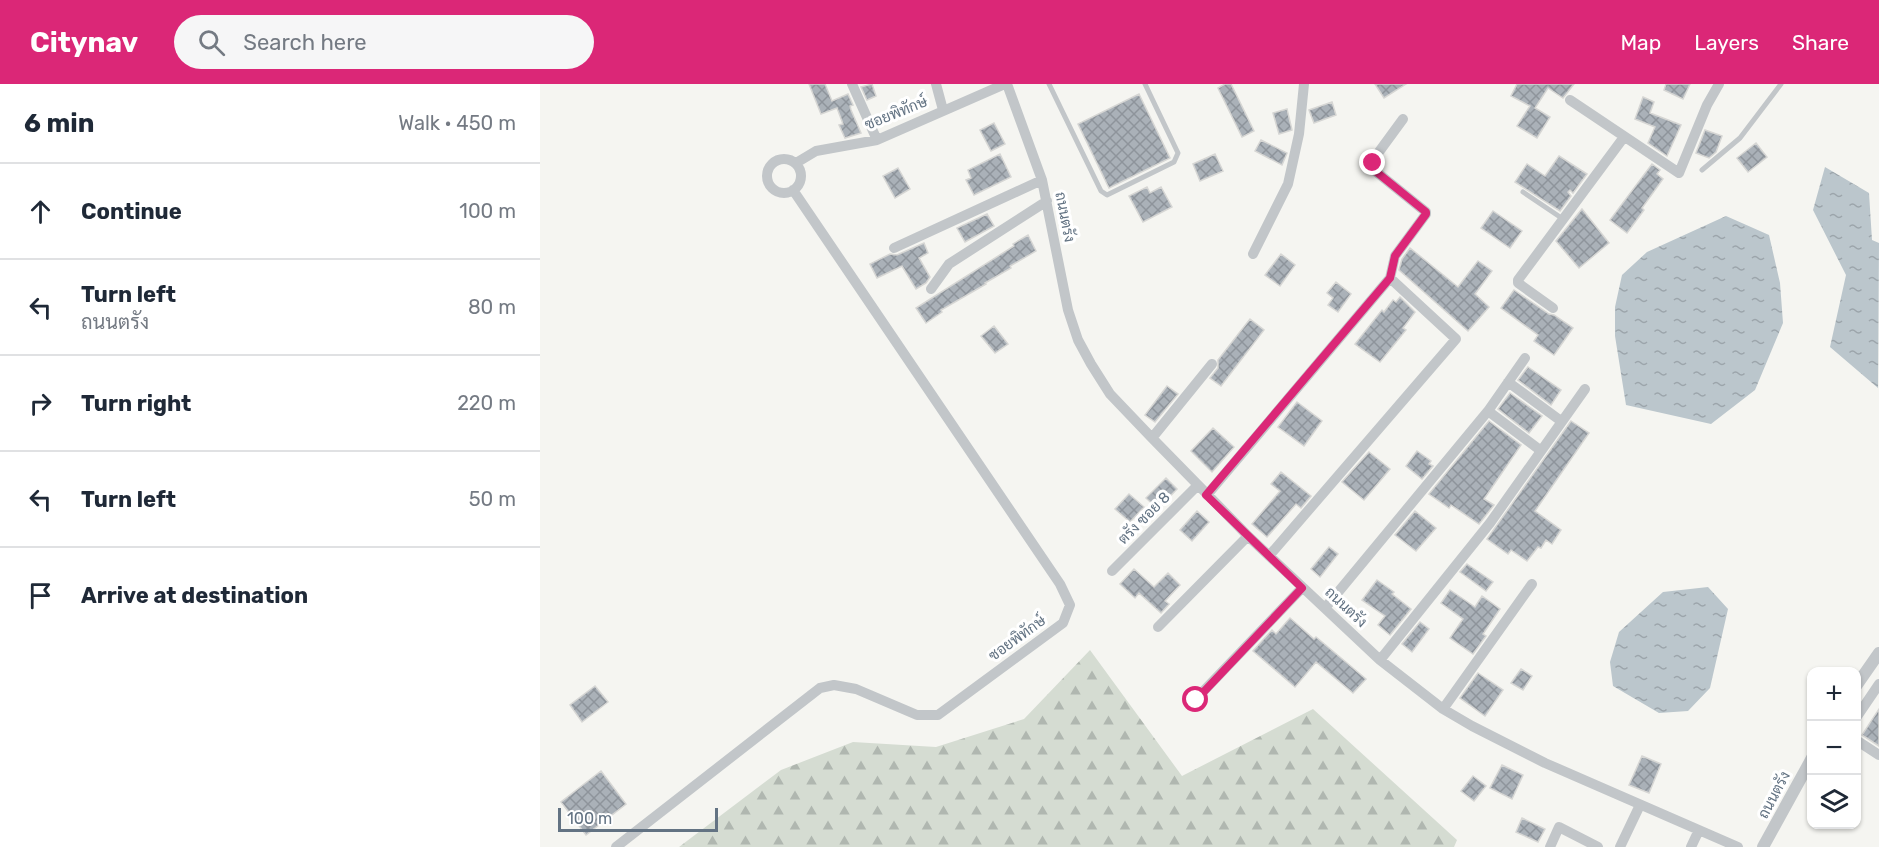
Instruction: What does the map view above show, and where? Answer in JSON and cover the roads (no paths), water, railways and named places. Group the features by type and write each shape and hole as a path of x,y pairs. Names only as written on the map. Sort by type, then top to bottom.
{"street":[{"path":"852,84 877,140"},
{"path":"936,84 943,110"},
{"name":"ซอยพิทักษ์","path":"616,847 820,688 834,684 856,689 917,715 938,715 1063,623 1070,605 1053,574 794,190 783,193 772,189 766,178 766,172 772,162 778,159 790,159 796,163 816,151 877,140 1006,84"},
{"name":"ถนนตรัง","path":"1006,84 1042,180 1068,310 1077,340 1110,394 1206,495 1380,660 1443,709 1545,763 1738,847"},
{"path":"1253,254 1288,184 1299,134 1304,84"},
{"path":"1570,100 1679,173 1707,105 1719,84"},
{"path":"1206,495 1390,278 1395,256 1426,214 1374,170 1373,160 1403,119"},
{"path":"1553,308 1518,283 1518,280 1624,137"},
{"path":"794,190 801,176 796,163"},
{"path":"894,248 1042,180"},
{"path":"931,289 949,264 1047,201"},
{"path":"1269,556 1456,339 1390,278"},
{"path":"1324,608 1488,411 1525,358"},
{"path":"1152,438 1212,364"},
{"path":"1508,382 1562,421"},
{"path":"1380,660 1490,523 1585,389"},
{"path":"1488,411 1540,450"},
{"name":"ตรัง ซอย 8","path":"1112,571 1198,485"},
{"path":"1158,627 1248,536"},
{"path":"1443,709 1532,584"},
{"path":"1196,700 1302,588"},
{"path":"1861,680 1879,653"},
{"path":"1861,712 1879,684"},
{"path":"1861,743 1879,755"},
{"name":"ถนนตรัง","path":"1763,847 1807,767"},
{"path":"1620,847 1640,805"},
{"path":"1550,847 1559,827 1598,847"},
{"path":"1691,847 1699,830"}],"lane":[{"path":"1049,84 1101,191 1107,195 1178,158 1178,153 1145,84"},
{"path":"1702,171 1740,138 1781,84"},
{"path":"1523,192 1563,219"}],"water":[{"path":"1825,167 1869,193 1872,240 1879,243 1878,388 1830,347 1846,275 1813,210"},
{"path":"1726,216 1769,235 1780,283 1783,323 1755,390 1711,424 1626,405 1615,336 1615,307 1622,275 1647,252"},
{"path":"1708,587 1728,609 1710,688 1688,711 1659,713 1613,686 1610,662 1619,632 1663,592"}]}
